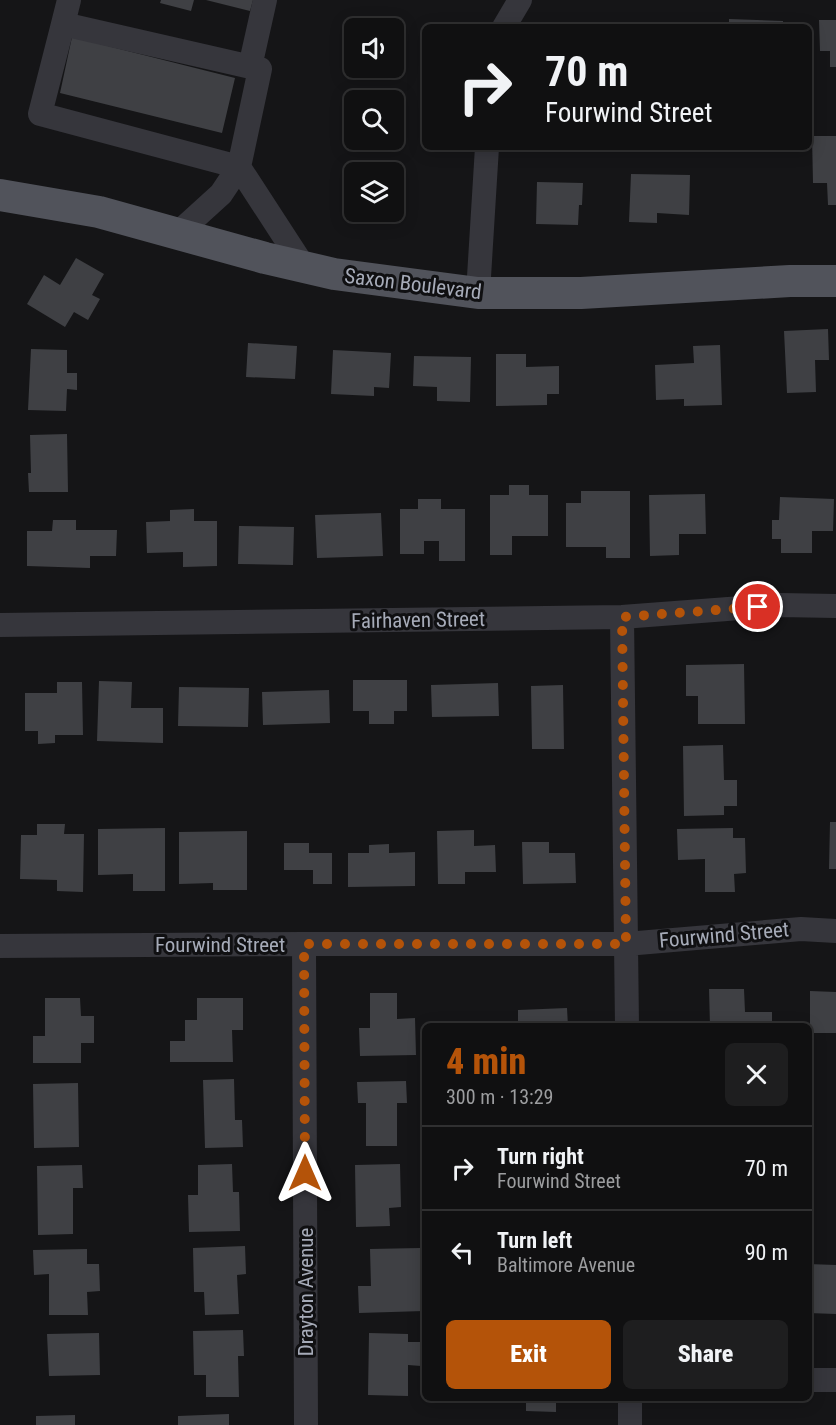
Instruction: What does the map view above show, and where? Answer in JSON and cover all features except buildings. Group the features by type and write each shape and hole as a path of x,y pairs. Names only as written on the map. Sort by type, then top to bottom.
{"main road":[{"name":"Saxon Boulevard","path":"0,195 99,212 265,258 334,274 478,293 581,293 790,281 836,281"}],"street":[{"path":"69,0 40,114 239,167 304,267"},
{"path":"250,67 265,0"},
{"path":"506,24 520,0"},
{"path":"63,24 260,69 239,167 221,194 177,234"},
{"path":"478,293 487,150"},
{"name":"Fairhaven Street","path":"0,625 622,617 780,605 836,606"},
{"path":"622,617 627,1023"},
{"name":"Fourwind Street","path":"0,946 626,944 801,929 836,931"},
{"name":"Drayton Avenue","path":"304,944 306,1425"},
{"path":"812,1380 836,1380"},
{"path":"630,1401 630,1425"}],"route":[{"path":"305,1173 304,944 626,944 622,617 758,607"}]}
